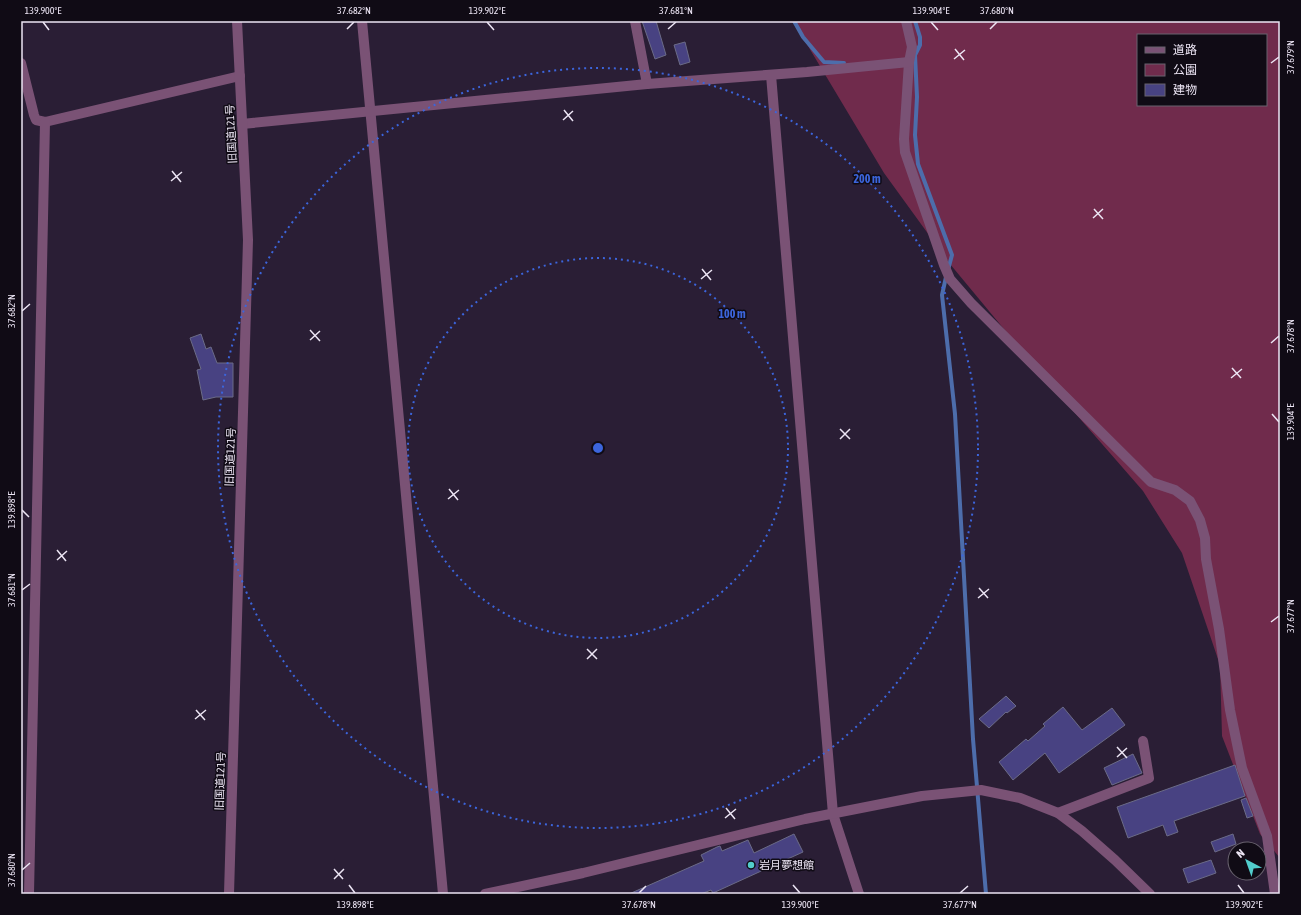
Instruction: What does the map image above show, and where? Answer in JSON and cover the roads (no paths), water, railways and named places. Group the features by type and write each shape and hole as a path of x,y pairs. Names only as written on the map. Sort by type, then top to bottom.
{"street":[{"name":"旧国道121号","path":"229,894 248,240 237,21"},
{"path":"362,21 443,894"},
{"path":"635,21 647,84"},
{"path":"906,21 912,47 909,62 904,139 905,152 950,279 971,303 1151,482 1175,490 1190,501 1200,520 1205,538 1206,559 1219,629 1230,710 1242,768 1267,836 1275,894"},
{"path":"242,124 647,84 909,62"},
{"path":"21,63 36,120 45,122 240,76"},
{"path":"771,74 833,814 859,894"},
{"path":"29,894 45,122"},
{"path":"1058,814 1149,778 1143,741"},
{"path":"485,894 583,873 805,818 833,814 922,796 981,790 1020,798 1058,814 1082,831 1150,894"}],"waterway":[{"path":"794,21 803,37 824,62 844,63"},
{"path":"915,21 920,37 920,45 915,55 917,97 915,135 918,164 952,255 948,270"},
{"path":"946,277 942,295 955,414 973,739 986,894"}],"place":[{"name":"岩月夢想館","path":"751,865"}]}
